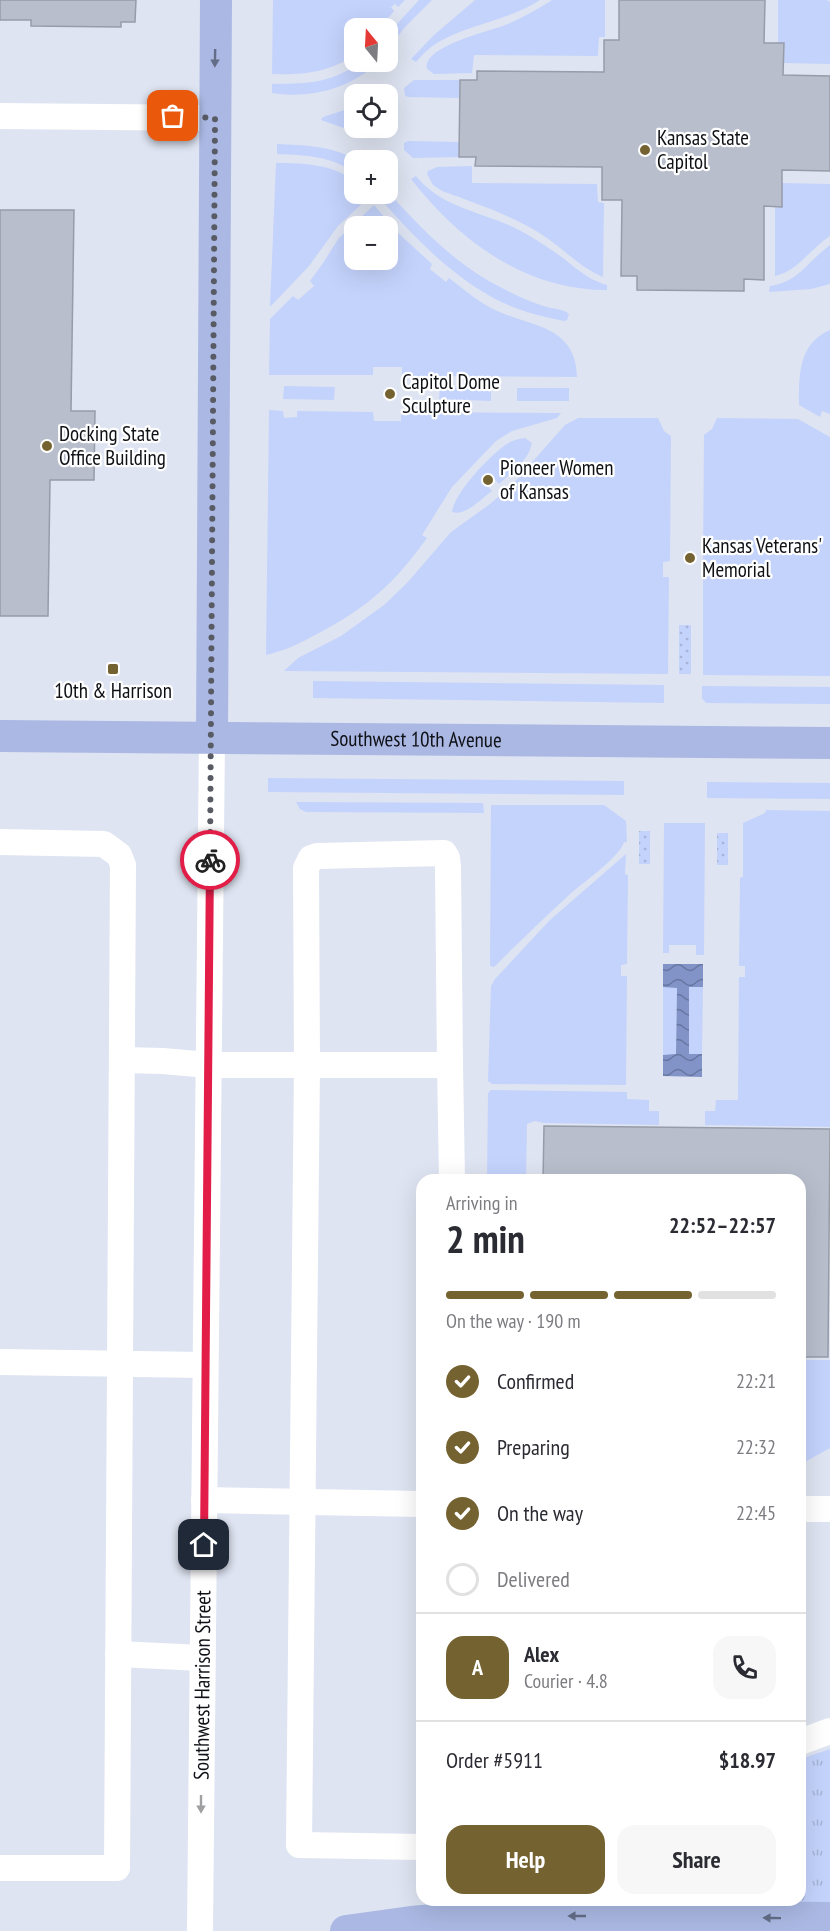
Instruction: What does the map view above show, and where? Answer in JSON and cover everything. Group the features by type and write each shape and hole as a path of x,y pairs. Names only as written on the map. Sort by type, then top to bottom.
{"main road":[{"name":"Southwest Harrison Street","path":"212,737 216,0"},
{"name":"Southwest 10th Avenue","path":"0,736 830,743"},
{"path":"346,1931 411,1922 491,1916 830,1918"}],"street":[{"path":"0,116 215,118"},
{"name":"Southwest Harrison Street","path":"200,1931 212,737"},
{"path":"0,842 104,844 119,855 123,865 117,1868 0,1868"},
{"path":"416,1847 299,1845 307,1065 306,868 308,862 317,856 440,852 444,853 447,858 452,1174"},
{"path":"122,1060 208,1065 450,1065"},
{"path":"0,1362 205,1365"},
{"path":"204,1500 416,1504"},
{"path":"806,1509 830,1509"},
{"path":"118,1654 202,1658"},
{"path":"806,1740 830,1731"}],"green space":[{"path":"273,0 405,0 398,7 395,4 391,7 394,11 388,18 344,18 343,62 304,73 272,74"},
{"path":"419,0 432,0 398,36 398,23"},
{"path":"475,0 540,0 515,13 462,31 437,43 416,62 411,59 434,35"},
{"path":"552,0 605,0 605,37 599,37 598,56 474,55 472,73 434,74 427,69 428,61 444,47 503,26"},
{"path":"778,0 827,0 830,2 830,64 784,63 784,43 778,43"},
{"path":"344,72 366,72 329,90 300,94 272,93 272,84 319,81"},
{"path":"414,80 460,80 459,98 405,96 404,88"},
{"path":"344,110 344,128 321,120 323,117"},
{"path":"408,141 459,142 459,157 413,158 404,150 404,143"},
{"path":"277,144 328,149 344,154 344,167 307,156 277,154"},
{"path":"276,163 307,164 344,174 344,204 362,204 349,216 344,216 344,220 309,266 270,307"},
{"path":"472,166 472,183 597,184 598,202 604,203 603,277 586,268 549,239 518,221 442,191 433,185 427,174 428,171 437,167"},
{"path":"416,176 438,196 451,203 508,225 529,236 585,275 607,285 607,290 577,288 549,282 497,258 473,242 430,202 411,179"},
{"path":"782,183 830,184 830,236 797,265 775,276 775,206 782,206"},
{"path":"398,203 429,235 472,270 525,299 567,312 569,314 567,320 526,312 507,305 475,287 446,265 385,204"},
{"path":"374,205 383,216 362,216"},
{"path":"344,233 344,270 398,270 398,233 432,264 430,269 446,282 449,278 491,308 547,329 559,336 568,346 574,359 577,377 402,376 402,367 373,367 373,375 269,375 270,319 293,296 298,300 314,286 310,281"},
{"path":"830,245 830,284 811,289 769,292 770,286 789,280"},
{"path":"830,330 830,414 822,411 820,417 799,405 800,372 806,352 812,343"},
{"path":"284,386 335,387 334,400 283,399"},
{"path":"440,387 491,388 491,401 439,399"},
{"path":"517,388 569,388 569,401 517,401"},
{"path":"269,410 283,411 284,418 297,417 297,411 373,412 374,421 401,421 401,412 561,413 557,418 512,431 496,441 452,487 422,535 427,538 403,569 378,594 335,624 286,649 266,655"},
{"path":"578,418 658,418 664,431 671,436 670,561 663,562 663,577 669,577 668,674 284,671 298,658 341,636 384,605 407,583 451,532 511,486 565,425"},
{"path":"717,418 798,419 830,437 830,676 703,675 703,576 710,577 710,563 703,562 704,435 712,429"},
{"path":"525,438 532,443 519,466 499,484 489,473 482,480 492,491 468,509 457,513 452,512 459,495 483,465 509,443"},
{"path":"679,625 691,625 691,674 679,674"},
{"path":"313,681 664,685 664,703 313,698"},
{"path":"702,686 830,687 830,704 706,703 702,698"},
{"path":"268,778 624,781 624,795 268,792"},
{"path":"707,782 830,783 830,799 707,798"},
{"path":"296,802 483,803 484,813 306,812 300,809"},
{"path":"491,805 604,805 626,821 627,842 624,842 608,863 568,896 494,967 490,966"},
{"path":"766,810 830,811 830,1127 705,1125 705,1111 715,1111 716,1100 738,1100 739,977 745,977 745,966 739,966 743,823 765,813"},
{"path":"664,823 705,823 704,955 696,955 696,945 669,945 669,953 663,953"},
{"path":"639,831 650,831 650,864 639,864"},
{"path":"717,833 728,833 728,865 717,865"},
{"path":"626,854 625,874 628,875 627,964 621,965 621,976 627,976 626,1085 492,1084 488,1081 491,986 495,979 550,920"},
{"path":"663,987 677,987 676,1055 663,1055"},
{"path":"689,987 703,987 702,1054 689,1055"},
{"path":"491,1090 627,1092 627,1099 649,1100 649,1111 659,1111 659,1125 535,1121 527,1124 526,1174 487,1174 488,1093"},
{"path":"806,1360 830,1360 830,1448 806,1461"},
{"path":"830,1749 830,1905 806,1905 806,1757"}],"water":[{"path":"663,964 703,964 703,987 689,987 689,1054 702,1054 702,1077 663,1076 663,1055 676,1054 677,988 663,987"}],"building":[{"path":"0,0 136,0 135,22 121,22 121,27 31,26 31,20 0,20"},
{"name":"Kansas State Capitol","path":"619,0 765,0 764,43 784,43 783,75 830,76 830,171 782,170 782,207 764,206 764,280 744,279 744,291 637,290 637,276 621,276 622,200 602,200 602,167 475,166 476,157 459,157 460,80 477,80 477,71 604,72 604,40 619,40"},
{"name":"Docking State Office Building","path":"0,210 74,210 71,411 95,411 94,480 50,480 48,616 0,616"},
{"path":"544,1126 830,1129 828,1357 806,1357 806,1174 543,1174"}],"way so far":[{"path":"173,116 215,118 210,860"}],"place":[{"name":"Kansas State Capitol","path":"645,150"},
{"name":"Capitol Dome Sculpture","path":"390,394"},
{"name":"Docking State Office Building","path":"47,446"},
{"name":"Pioneer Women of Kansas","path":"488,480"},
{"name":"Kansas Veterans' Memorial","path":"690,558"},
{"name":"10th & Harrison","path":"113,669"}],"route":[{"path":"204,1545 210,860"}]}
